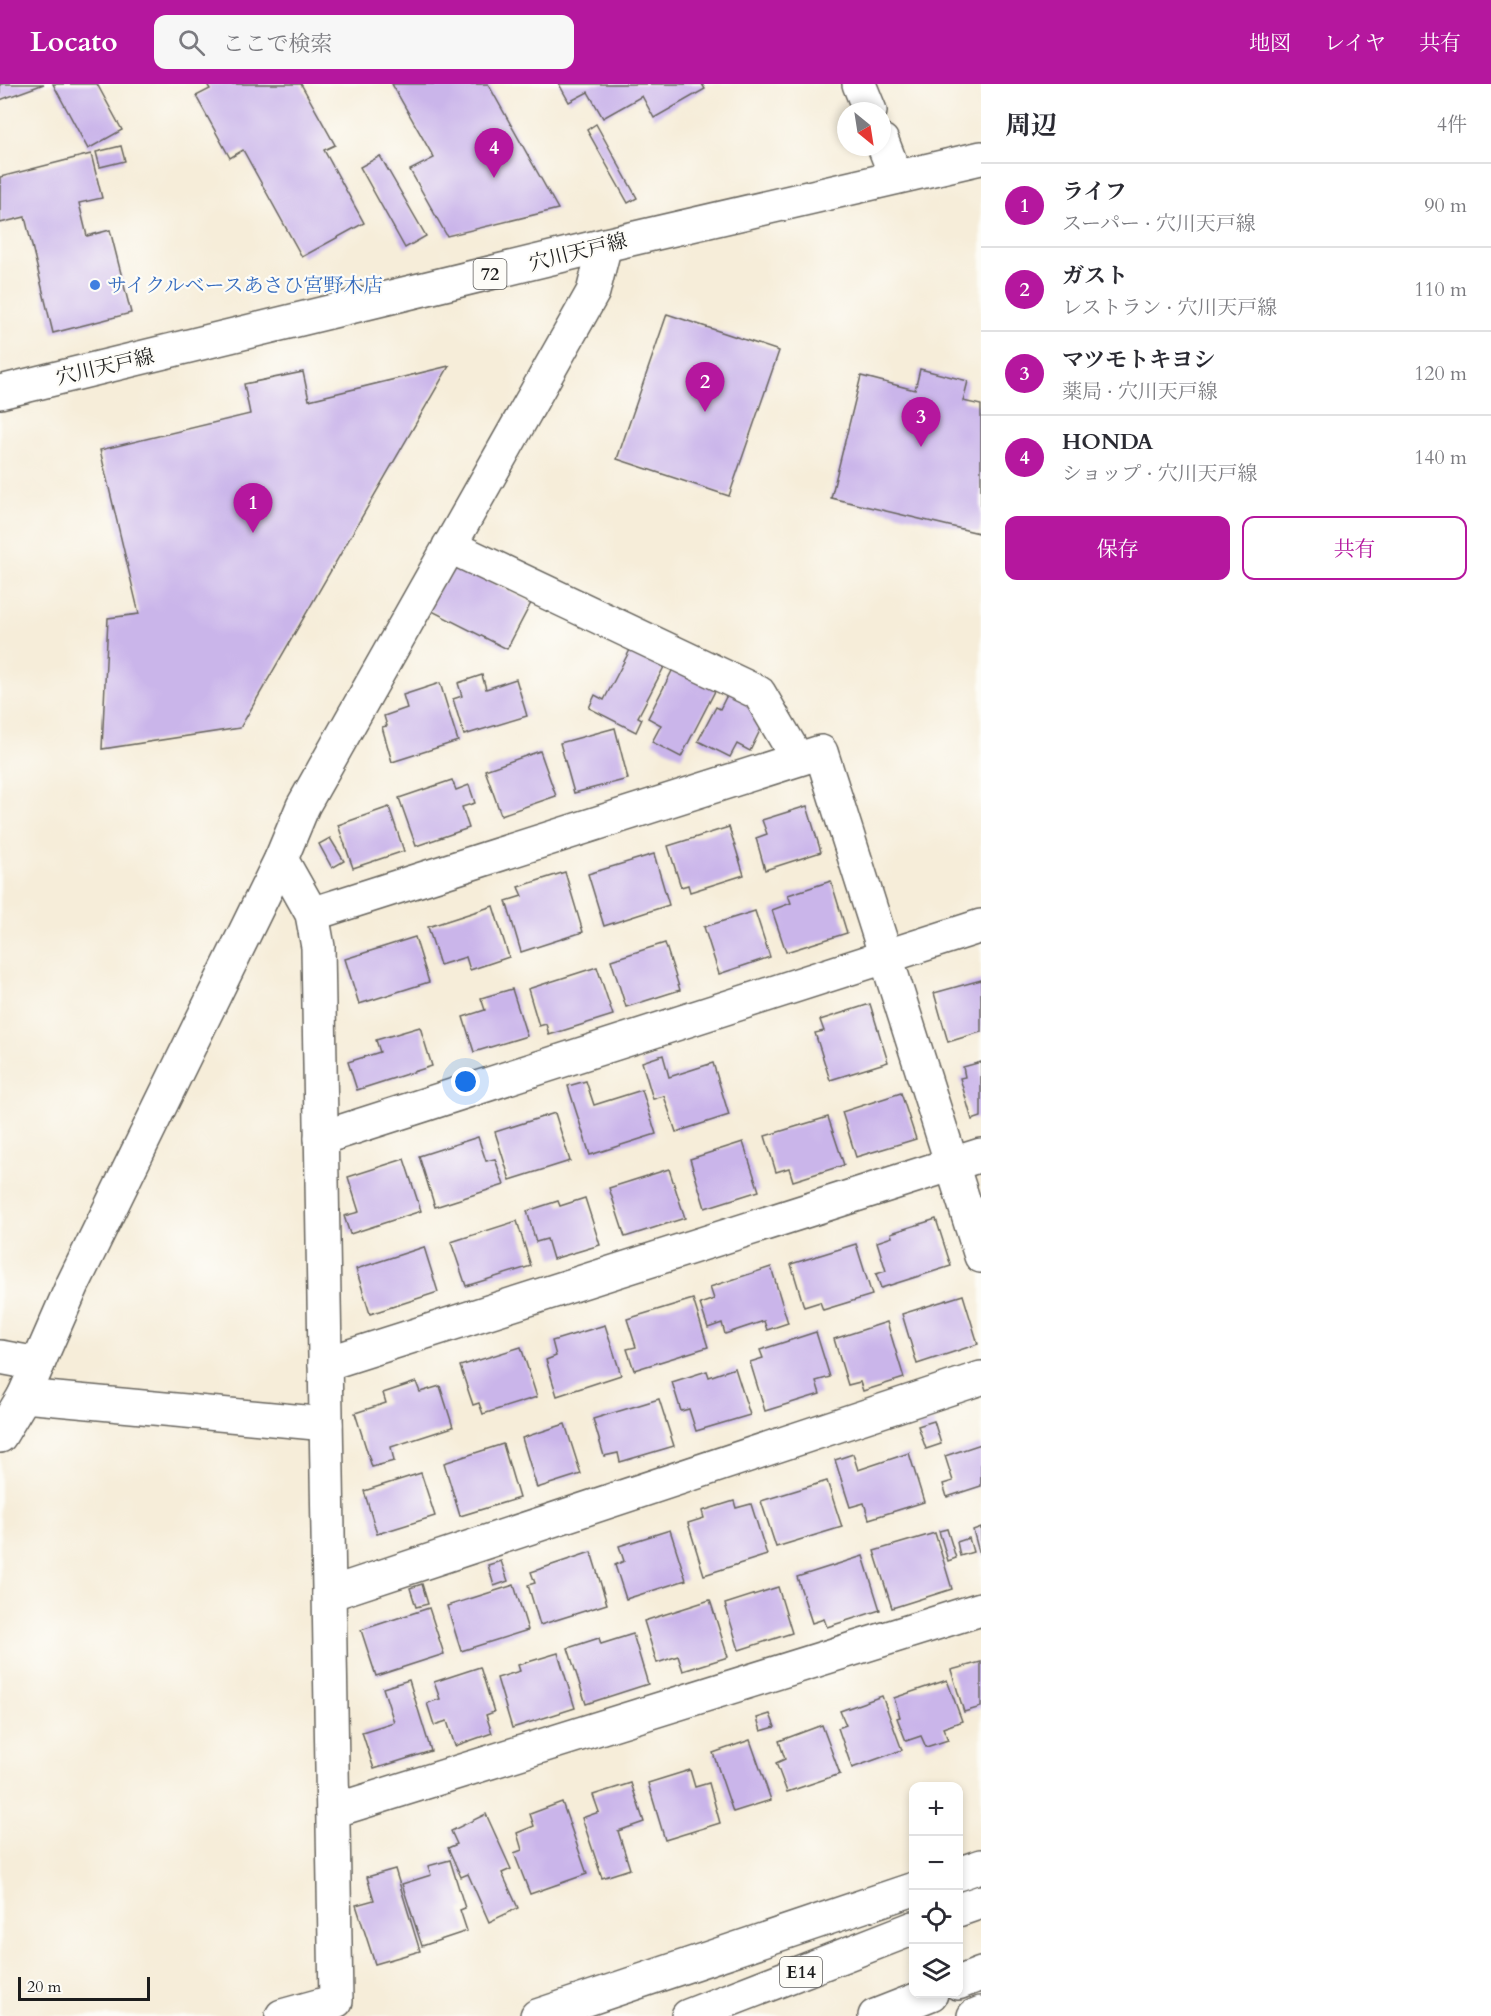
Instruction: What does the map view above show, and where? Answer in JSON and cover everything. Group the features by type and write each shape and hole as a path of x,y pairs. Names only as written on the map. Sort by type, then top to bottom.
{"main road":[{"path":"859,84 866,102"},
{"path":"888,156 896,177"},
{"name":"穴川天戸線","path":"0,392 605,245 981,158"},
{"path":"0,1436 24,1396 78,1274 281,859 303,807 593,292 605,245"},
{"path":"448,546 759,693 797,758"},
{"path":"312,914 820,752 885,956 966,1160 981,1256"},
{"path":"281,859 312,914 318,947 336,2001 282,2016"},
{"path":"321,1138 981,926"},
{"path":"325,1364 966,1160"},
{"path":"0,1357 38,1364"},
{"path":"329,1594 981,1378"},
{"path":"24,1396 326,1424"},
{"path":"333,1811 981,1609"},
{"path":"963,1872 981,1866"},
{"path":"537,2016 911,1890"},
{"path":"963,1909 981,1902"},
{"name":"E14","path":"688,2016 909,1930"},
{"path":"963,1981 981,1974"},
{"path":"874,2016 921,1998"},
{"path":"974,2016 981,2013"}],"building":[{"path":"0,84 44,84 0,100"},
{"path":"53,84 97,84 122,130 88,149"},
{"path":"207,84 301,84 335,145 324,150 364,223 302,257 243,150 230,158 196,96 210,89"},
{"path":"392,84 488,84 558,209 447,236 410,170 434,158"},
{"path":"559,84 702,84 705,89 654,118 642,96 603,118 588,92 569,102"},
{"path":"596,124 637,198 628,203 587,130"},
{"path":"121,146 125,161 100,167 96,152"},
{"path":"91,154 102,198 79,203 87,236 110,230 131,313 53,333 25,217 0,223 0,177"},
{"path":"380,156 426,236 405,248 360,167"},
{"path":"667,314 779,351 729,496 617,459"},
{"path":"449,366 240,728 102,749 108,618 139,614 100,450 250,414 244,384 303,372 309,400"},
{"path":"920,369 968,381 963,401 981,405 981,524 979,533 831,498 861,376 915,390"},
{"path":"453,562 531,603 507,649 428,609"},
{"path":"631,648 665,665 638,717 642,719 636,732 589,708 595,695 604,700"},
{"path":"674,667 716,689 681,757 652,742 661,725 648,718"},
{"path":"482,675 486,689 516,679 527,716 464,735 453,699 462,696 458,683"},
{"path":"440,683 458,741 392,762 382,727 387,726 384,716 407,708 403,695"},
{"path":"731,687 768,714 750,751 737,744 730,757 698,741 716,707 720,709"},
{"path":"615,728 628,779 574,793 560,743"},
{"path":"540,751 556,796 501,815 485,770"},
{"path":"452,780 456,790 469,785 475,803 462,807 469,828 416,846 399,798"},
{"path":"807,806 821,852 765,870 756,838 767,834 762,820"},
{"path":"389,807 404,851 353,868 338,825"},
{"path":"729,827 744,875 690,892 688,885 681,887 668,846"},
{"path":"330,838 344,861 332,868 319,844"},
{"path":"654,854 669,905 604,926 588,874"},
{"path":"565,872 583,932 521,952 506,901 522,896 518,887"},
{"path":"831,881 847,933 786,952 772,910 791,903 788,895"},
{"path":"493,906 509,957 470,970 466,957 440,965 428,927"},
{"path":"755,911 770,957 719,974 704,927"},
{"path":"415,937 429,982 359,1004 345,959"},
{"path":"665,943 680,990 626,1007 611,960"},
{"path":"597,967 613,1015 549,1035 546,1024 539,1026 528,989"},
{"path":"981,980 981,1032 948,1042 934,993"},
{"path":"512,989 527,1036 474,1052 463,1017 485,1010 481,998"},
{"path":"870,1004 888,1062 830,1080 815,1033 824,1031 820,1020"},
{"path":"420,1027 432,1066 357,1090 348,1062 380,1052 376,1040"},
{"path":"663,1055 669,1077 713,1063 729,1115 676,1132 664,1096 653,1099 642,1062"},
{"path":"981,1062 981,1117 972,1120 960,1078 965,1077 963,1067"},
{"path":"586,1081 594,1105 642,1090 656,1134 590,1155 568,1086"},
{"path":"901,1093 916,1139 856,1157 842,1112"},
{"path":"555,1113 570,1161 510,1180 495,1132"},
{"path":"828,1117 844,1165 793,1181 789,1168 776,1172 765,1136"},
{"path":"478,1137 486,1161 495,1159 504,1185 435,1207 419,1156"},
{"path":"743,1142 759,1191 705,1208 690,1159"},
{"path":"404,1159 421,1211 350,1234 344,1216 359,1212 348,1177"},
{"path":"669,1169 685,1218 625,1237 609,1188"},
{"path":"585,1198 600,1245 553,1259 547,1239 536,1242 527,1211 558,1201 560,1206"},
{"path":"936,1219 951,1266 881,1288 876,1274 886,1271 877,1242 892,1237 891,1233"},
{"path":"517,1221 531,1266 466,1286 451,1242"},
{"path":"856,1244 872,1295 823,1310 820,1302 804,1307 791,1264"},
{"path":"424,1247 438,1292 370,1314 356,1269"},
{"path":"771,1267 788,1323 767,1330 764,1321 725,1334 722,1323 708,1328 700,1304 714,1299 710,1287"},
{"path":"963,1295 978,1344 917,1364 902,1314"},
{"path":"693,1299 708,1347 634,1370 627,1349 636,1347 627,1319"},
{"path":"887,1322 904,1378 863,1391 860,1382 848,1385 834,1339"},
{"path":"605,1325 621,1375 557,1396 546,1360 556,1356 552,1341"},
{"path":"816,1332 830,1377 816,1381 820,1394 765,1411 750,1362 763,1358 760,1350"},
{"path":"521,1347 537,1397 483,1414 479,1403 473,1405 460,1366"},
{"path":"735,1368 750,1415 696,1431 689,1409 681,1411 672,1382 707,1371 709,1377"},
{"path":"416,1382 420,1392 440,1386 453,1427 391,1447 394,1461 372,1467 355,1413 386,1403 383,1393"},
{"path":"659,1399 674,1446 620,1462 618,1453 604,1456 593,1419"},
{"path":"934,1421 941,1444 926,1449 918,1426"},
{"path":"565,1424 581,1474 537,1488 522,1438"},
{"path":"503,1444 519,1498 460,1516 444,1463"},
{"path":"981,1444 981,1486 947,1497 943,1484 953,1481 945,1456"},
{"path":"909,1453 924,1502 869,1519 864,1503 850,1507 835,1460 853,1454 858,1470"},
{"path":"421,1473 435,1516 377,1534 364,1491"},
{"path":"827,1481 842,1527 776,1547 761,1501"},
{"path":"734,1501 736,1508 751,1504 767,1555 704,1575 688,1523 704,1518 702,1511"},
{"path":"981,1527 981,1556 980,1556 973,1530"},
{"path":"947,1529 956,1558 948,1561 939,1531"},
{"path":"670,1530 686,1580 626,1599 615,1565 624,1561 619,1546"},
{"path":"935,1533 952,1589 892,1608 874,1551"},
{"path":"969,1538 973,1552 960,1556 957,1542"},
{"path":"591,1552 607,1604 540,1625 528,1585 535,1583 531,1572"},
{"path":"863,1556 880,1610 827,1627 824,1619 812,1623 797,1577"},
{"path":"501,1561 508,1581 494,1586 488,1565"},
{"path":"422,1584 428,1604 416,1607 410,1588"},
{"path":"514,1585 528,1630 461,1651 447,1606"},
{"path":"778,1587 792,1633 739,1650 725,1604"},
{"path":"710,1600 728,1657 683,1671 678,1656 657,1663 644,1621"},
{"path":"429,1608 444,1654 376,1676 361,1630"},
{"path":"633,1634 648,1684 586,1704 568,1648 599,1638 601,1644"},
{"path":"558,1653 575,1708 512,1728 497,1678 520,1671 518,1665"},
{"path":"981,1662 981,1707 964,1712 951,1670"},
{"path":"480,1667 494,1712 486,1715 492,1733 455,1746 447,1721 434,1725 427,1703 440,1699 434,1682"},
{"path":"409,1680 431,1751 374,1769 362,1732 394,1722 383,1688"},
{"path":"947,1680 962,1721 943,1728 948,1740 926,1747 921,1736 906,1741 897,1718 900,1717 894,1698"},
{"path":"882,1696 902,1750 852,1768 838,1728 846,1725 840,1711"},
{"path":"770,1714 775,1727 761,1731 757,1718"},
{"path":"822,1725 840,1774 787,1792 776,1763 785,1759 779,1741"},
{"path":"750,1740 771,1800 733,1812 713,1753"},
{"path":"690,1770 695,1787 709,1783 720,1823 665,1840 648,1783"},
{"path":"631,1783 644,1822 618,1831 630,1869 602,1878 582,1818 599,1812 593,1795"},
{"path":"562,1802 587,1874 530,1894 514,1853 522,1850 517,1833 534,1826 530,1814"},
{"path":"486,1814 511,1869 502,1873 518,1908 489,1922 468,1874 461,1877 448,1848 457,1844 451,1831"},
{"path":"450,1860 465,1908 460,1910 467,1931 422,1946 402,1884 431,1875 428,1866"},
{"path":"395,1869 420,1951 375,1964 356,1905 374,1900 367,1877"}],"place":[{"name":"HONDA","path":"494,178"},
{"name":"サイクルベースあさひ宮野木店","path":"95,285"},
{"name":"ガスト","path":"705,412"},
{"name":"マツモトキヨシ","path":"921,447"},
{"name":"ライフ","path":"253,533"}]}
